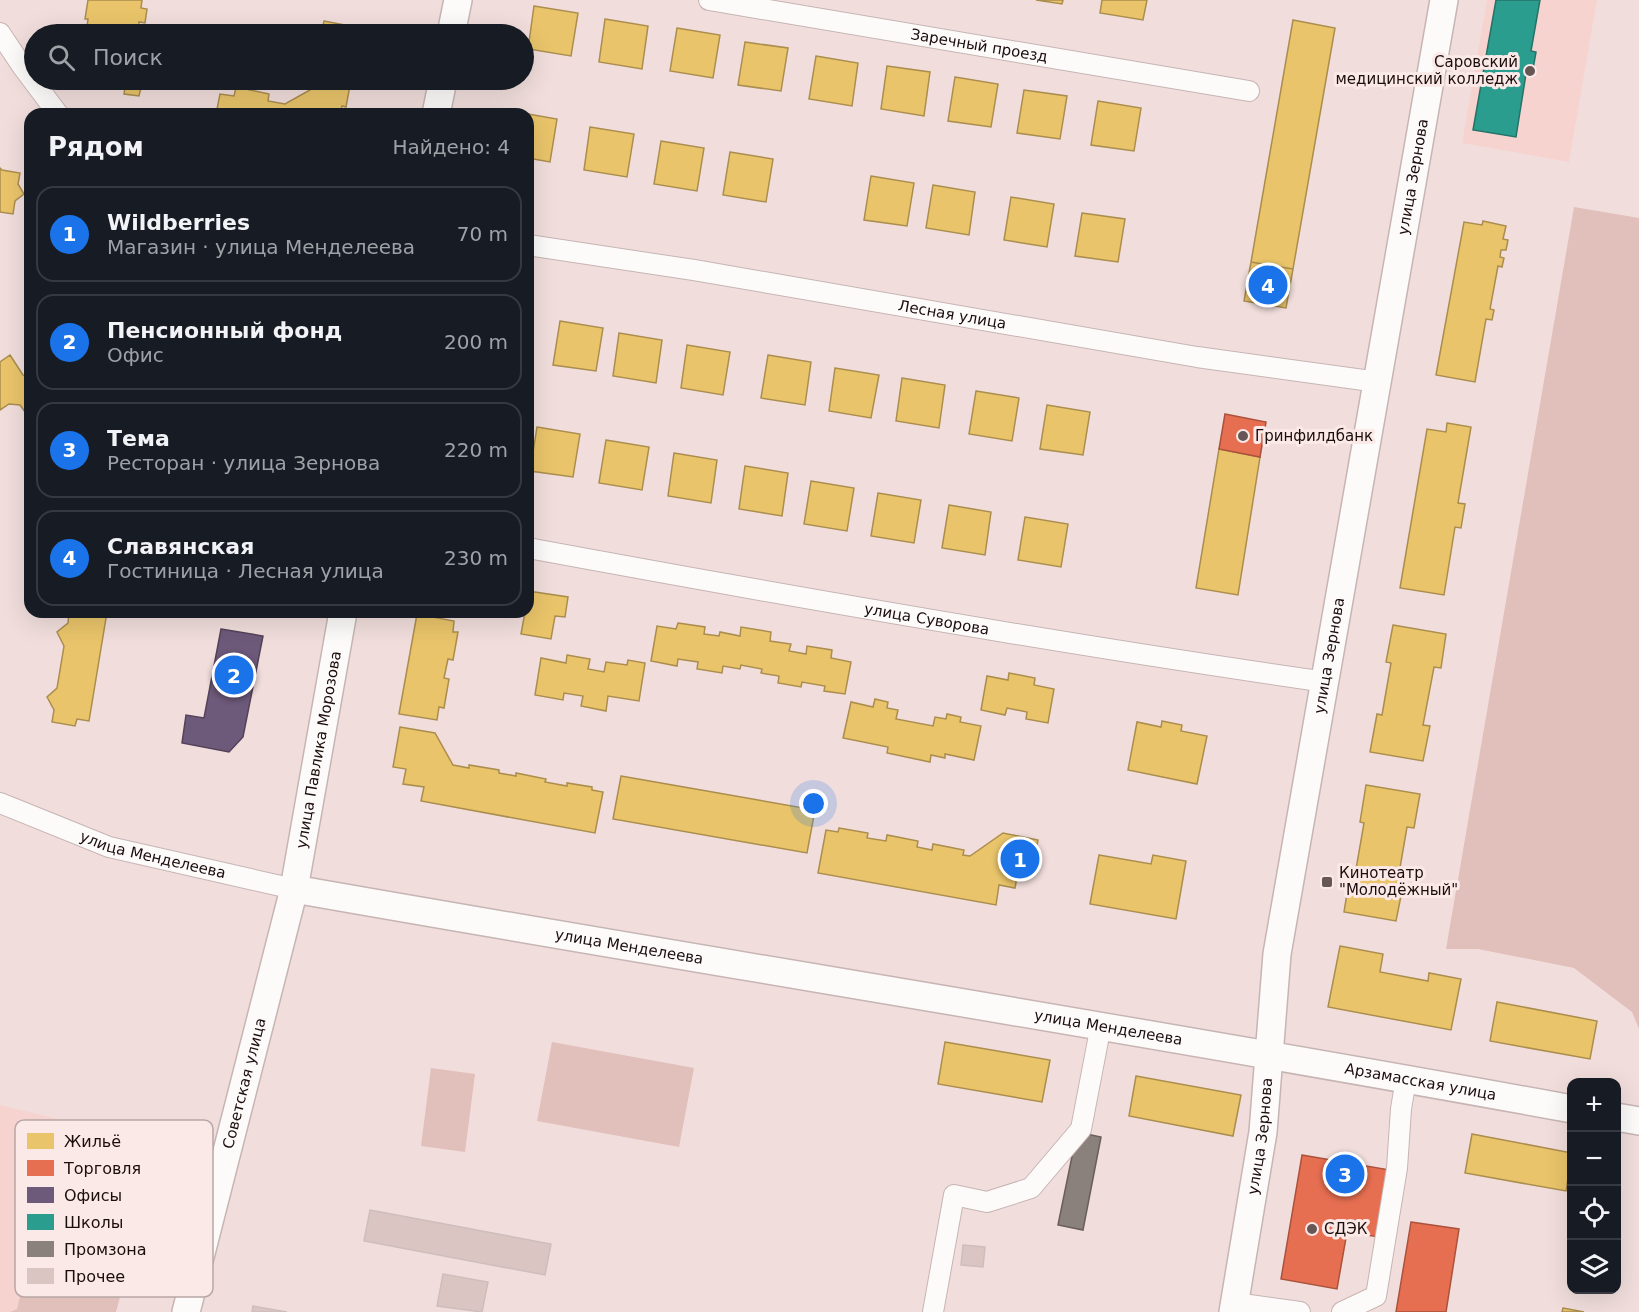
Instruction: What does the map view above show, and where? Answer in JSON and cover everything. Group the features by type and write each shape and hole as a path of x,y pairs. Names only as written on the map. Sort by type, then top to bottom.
{"street":[{"path":"454,24 458,0"},
{"name":"Заречный проезд","path":"709,0 1249,91"},
{"name":"улица Зернова","path":"1234,1308 1263,1132 1277,954 1444,0"},
{"path":"0,33 24,70"},
{"path":"40,90 53,108"},
{"path":"437,108 441,90"},
{"name":"Лесная улица","path":"534,246 694,270 1197,357 1378,382"},
{"name":"улица Суворова","path":"534,549 850,608 1146,657 1326,682"},
{"name":"улица Павлика Морозова","path":"294,889 342,618"},
{"name":"улица Менделеева","path":"0,803 109,847 294,889 582,940 1269,1054"},
{"name":"Советская улица","path":"213,1206 294,889"},
{"path":"933,1312 954,1195 987,1202 1031,1188 1081,1129 1101,1025"},
{"name":"Арзамасская улица","path":"1269,1054 1567,1108"},
{"path":"1342,1312 1376,1296 1397,1168 1401,1109 1406,1079"},
{"path":"1621,1118 1639,1122"},
{"name":"Советская улица","path":"186,1312 190,1297"},
{"path":"1234,1308 1300,1312"}],"shaded area":[{"name":"Саровский медицинский колледж","path":"1487,0 1597,0 1569,162 1462,143"},
{"path":"1574,207 1639,218 1639,1029 1632,1012 1574,968 1478,949 1446,949"},
{"path":"552,1042 694,1068 679,1147 537,1121"},
{"path":"431,1068 475,1074 465,1152 421,1146"},
{"path":"0,1105 62,1120 15,1120 15,1297 20,1297 17,1309 0,1312"},
{"path":"20,1297 120,1297 116,1312 10,1312 17,1309"}],"building: Жильё":[{"path":"88,0 142,0 141,8 147,9 145,23 139,22 139,24 87,24 88,19 85,19"},
{"path":"1036,0 1063,0 1062,4"},
{"path":"1102,0 1147,0 1143,20 1100,13"},
{"path":"534,6 578,13 571,56 534,50 534,24 531,24"},
{"path":"605,19 648,26 642,69 599,62"},
{"path":"1293,20 1335,28 1293,269 1251,262"},
{"path":"324,21 340,24 323,24"},
{"path":"677,28 720,35 713,78 670,71"},
{"path":"745,42 788,48 781,91 738,85"},
{"path":"816,56 858,63 852,106 809,99"},
{"path":"887,66 930,72 924,116 881,109"},
{"path":"955,77 998,84 991,127 948,121"},
{"path":"125,90 140,90 139,96 124,94"},
{"path":"235,90 269,94 268,101 285,104 310,90 349,90 346,107 342,106 342,108 217,108 220,94 234,96"},
{"path":"1024,90 1067,96 1060,139 1017,133"},
{"path":"1098,101 1141,108 1134,151 1091,145"},
{"path":"534,115 557,119 550,162 534,159"},
{"path":"590,127 634,134 627,177 584,170"},
{"path":"661,141 704,148 697,191 654,184"},
{"path":"730,152 773,159 766,202 723,195"},
{"path":"0,168 20,173 18,184 24,194 15,201 13,214 0,212"},
{"path":"871,176 914,183 907,226 864,220"},
{"path":"933,185 975,192 969,235 926,228"},
{"path":"1011,197 1054,204 1047,247 1004,240"},
{"path":"1082,213 1125,219 1118,262 1075,256"},
{"path":"1483,221 1506,226 1503,239 1508,240 1506,250 1501,250 1500,257 1504,258 1502,267 1498,266 1490,309 1494,310 1492,320 1486,319 1475,382 1436,375 1464,222 1482,225"},
{"path":"1251,262 1293,269 1286,308 1244,301"},
{"path":"560,321 603,328 596,371 553,365"},
{"path":"619,333 662,340 656,383 613,376"},
{"path":"687,345 730,352 723,395 681,388"},
{"path":"10,355 24,375 24,411 20,405 9,404 0,410 0,362"},
{"path":"768,355 811,362 805,405 761,398"},
{"path":"835,368 879,375 871,418 829,411"},
{"path":"902,378 945,385 939,428 896,421"},
{"path":"976,391 1019,398 1012,441 969,434"},
{"path":"1047,405 1090,412 1083,455 1040,449"},
{"path":"1447,423 1471,427 1458,503 1465,504 1461,528 1455,527 1444,595 1400,588 1427,429 1446,432"},
{"path":"537,427 580,434 573,477 534,472"},
{"path":"606,440 649,447 642,490 599,483"},
{"path":"1219,449 1260,457 1238,595 1196,588"},
{"path":"674,453 717,460 711,503 668,496"},
{"path":"745,466 788,473 782,516 739,509"},
{"path":"811,481 854,488 847,531 804,524"},
{"path":"878,493 921,500 914,543 871,536"},
{"path":"949,505 991,512 985,555 942,548"},
{"path":"1025,517 1068,524 1061,567 1018,560"},
{"path":"534,592 568,597 565,617 555,616 551,639 521,634 524,618 534,618"},
{"path":"68,618 106,618 89,721 77,719 75,726 52,722 54,710 47,697 57,688 64,646 57,632 68,623"},
{"path":"416,618 454,621 453,632 458,632 453,660 448,659 444,678 449,679 444,708 439,707 437,720 399,714"},
{"path":"678,623 705,627 704,634 719,636 720,632 740,636 741,627 771,632 770,641 791,644 789,651 806,654 807,646 832,650 831,658 851,662 845,694 824,691 825,686 802,682 801,687 778,683 779,676 761,673 762,669 741,665 740,669 723,666 722,673 697,669 698,662 678,659 677,666 651,661 657,626 676,629"},
{"path":"1393,625 1446,634 1441,668 1434,667 1423,725 1430,726 1423,761 1370,752 1377,714 1382,715 1391,663 1386,662"},
{"path":"567,655 590,659 588,669 604,672 606,662 627,665 628,660 645,663 639,701 608,696 606,711 581,706 583,696 564,693 563,700 535,695 541,658 566,663"},
{"path":"1009,673 1035,678 1034,685 1054,689 1048,723 1026,719 1027,712 1007,708 1005,715 981,710 987,676 1008,680"},
{"path":"875,699 888,702 887,708 898,710 896,719 933,726 935,717 946,719 947,714 961,717 960,722 981,726 974,760 945,754 945,758 931,755 930,762 887,753 888,747 843,738 851,702 873,707"},
{"path":"1162,721 1182,725 1181,731 1207,736 1197,784 1128,770 1137,722 1161,727"},
{"path":"400,727 435,733 453,765 499,770 499,773 516,776 516,773 546,779 545,782 592,787 592,790 603,792 595,833 421,801 424,787 403,784 406,769 393,767"},
{"path":"621,776 815,810 807,853 613,819"},
{"path":"1366,785 1420,794 1414,828 1407,827 1397,885 1403,886 1396,921 1344,912 1350,875 1355,875 1364,823 1360,822"},
{"path":"839,828 868,833 867,838 886,841 887,835 918,841 917,847 932,850 933,844 964,850 963,855 970,856 1003,833 1038,840 1032,869 1019,866 1015,888 999,885 996,905 818,873 826,830 838,832"},
{"path":"1099,855 1151,864 1153,855 1186,861 1176,919 1090,904"},
{"path":"1340,946 1383,954 1380,972 1428,981 1429,973 1461,979 1451,1030 1328,1007"},
{"path":"1497,1002 1597,1021 1590,1059 1490,1041"},
{"path":"945,1042 1050,1060 1042,1102 938,1084"},
{"path":"1136,1076 1241,1095 1233,1136 1129,1116"},
{"path":"1472,1134 1567,1152 1566,1191 1465,1173"},
{"path":"1563,1308 1584,1312 1562,1312"}],"building: Торговля":[{"name":"Гринфилдбанк","path":"1225,414 1266,422 1260,457 1219,449"},
{"path":"1302,1155 1390,1170 1379,1237 1347,1232 1337,1289 1281,1279"},
{"path":"1411,1222 1459,1229 1446,1312 1396,1312"}],"building: Офисы":[{"path":"221,629 263,636 243,737 229,752 182,743 186,715 204,718"}],"building: Школы":[{"path":"1496,0 1540,0 1531,51 1536,52 1532,75 1526,74 1516,137 1473,130"}],"building: Промзона":[{"path":"1077,1132 1101,1137 1083,1230 1058,1225"}],"building: Прочее":[{"path":"370,1210 551,1244 545,1275 364,1241"},
{"path":"963,1245 985,1247 983,1267 961,1265"},
{"path":"443,1274 488,1282 482,1312 437,1306"},
{"path":"253,1306 287,1312 252,1312"}],"place":[{"name":"Саровский медицинский колледж","path":"1530,71"},
{"name":"Славянская","path":"1268,285"},
{"name":"Гринфилдбанк","path":"1243,436"},
{"name":"Пенсионный фонд","path":"234,675"},
{"name":"Wildberries","path":"1020,859"},
{"name":"Кинотеатр \"Молодёжный\"","path":"1327,882"},
{"name":"Тема","path":"1345,1174"},
{"name":"СДЭК","path":"1312,1229"}]}
